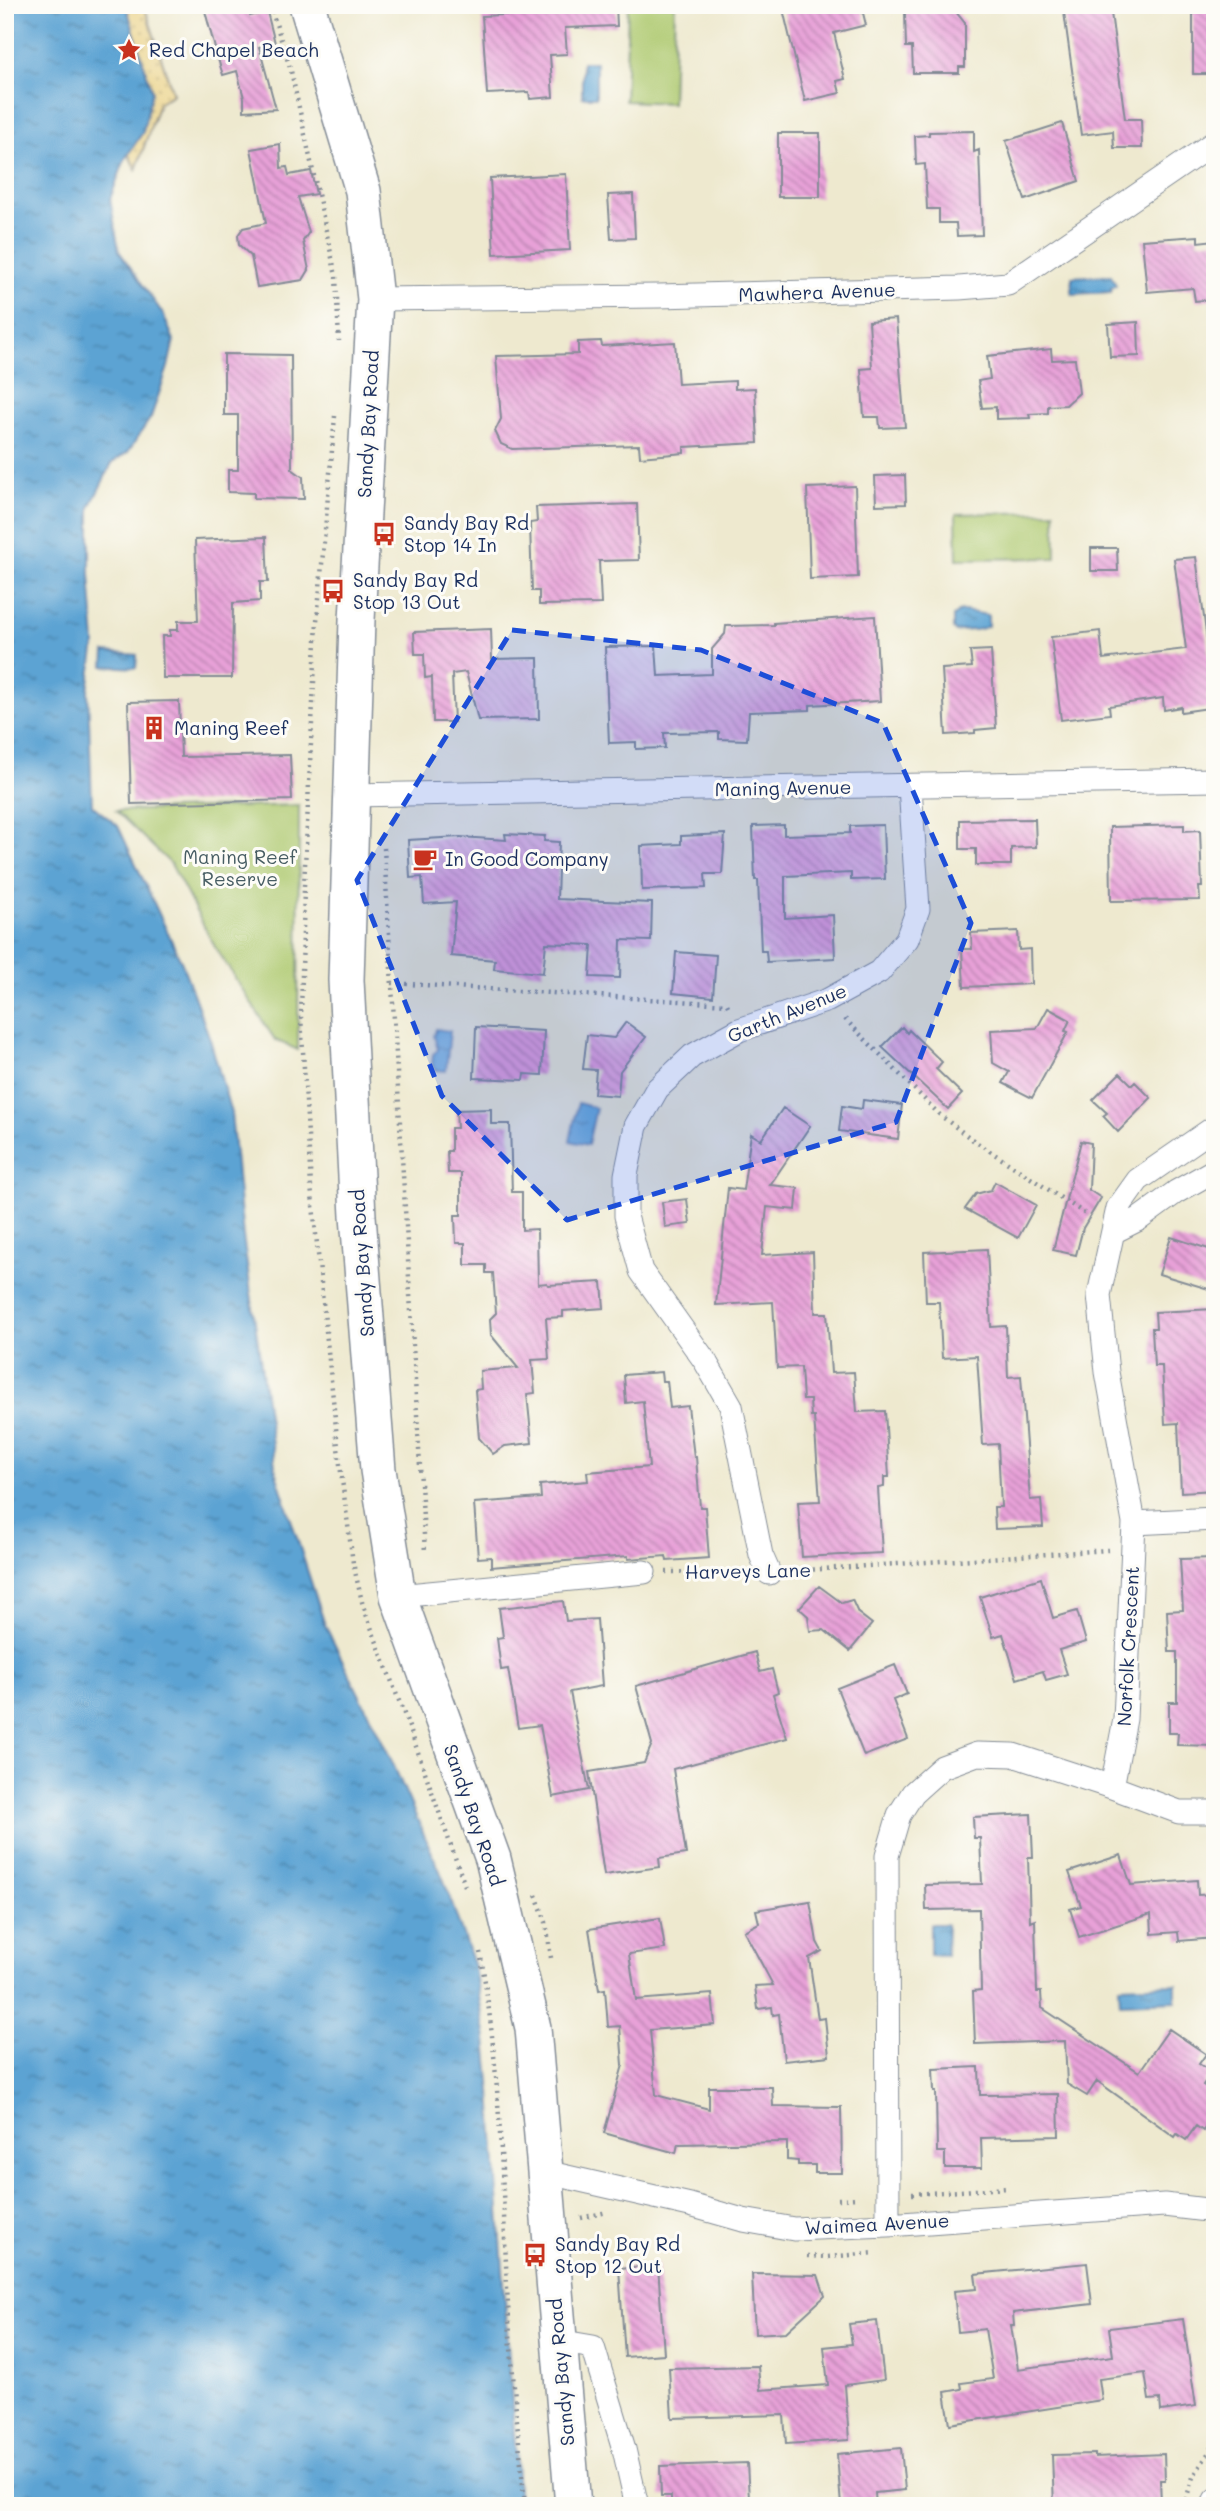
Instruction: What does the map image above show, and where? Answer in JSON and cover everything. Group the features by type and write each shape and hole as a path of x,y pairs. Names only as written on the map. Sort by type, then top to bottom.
{"main road":[{"name":"Sandy Bay Road","path":"307,5 363,191 375,299 357,620 346,980 358,1216 378,1470 398,1596 493,1859 533,2028 573,2506"}],"street":[{"name":"Mawhera Avenue","path":"375,299 659,296 1008,284 1215,142"},
{"name":"Maning Avenue","path":"351,795 1215,780"},
{"name":"Garth Avenue","path":"769,1573 761,1555 731,1406 705,1361 640,1271 626,1216 626,1175 636,1126 657,1089 692,1056 739,1030 828,1000 878,972 907,939 918,909 910,786"},
{"name":"Norfolk Crescent","path":"1112,1787 1125,1719 1134,1523 1107,1371 1100,1294 1118,1208 1138,1180 1215,1127"},
{"path":"1113,1232 1139,1219 1176,1192 1215,1170"},
{"path":"1134,1523 1215,1519"},
{"path":"398,1596 644,1572"},
{"path":"888,2225 887,1856 899,1815 913,1793 942,1767 977,1755 1013,1755 1179,1812 1215,1812"},
{"name":"Waimea Avenue","path":"545,2172 743,2220 794,2228 888,2225 1164,2204 1215,2211"},
{"path":"558,2341 593,2347 624,2449 637,2506"},
{"path":"1213,2506 1215,2500"}],"path":[{"path":"383,844 392,983 727,1004"},
{"path":"828,1000 941,1116 1113,1232"},
{"name":"Harveys Lane","path":"644,1572 769,1573 1098,1550"},
{"path":"363,1606 412,1735 468,1896"},
{"path":"480,1947 497,2070 507,2290 525,2506"},
{"path":"498,2210 505,2209"},
{"path":"1184,2506 1193,2477 1215,2443"}],"highlighted area":[{"path":"512,630 701,650 883,723 971,923 896,1122 567,1220 442,1096 357,880"}],"green space":[{"path":"628,5 675,5 672,103 625,101"},
{"path":"1055,512 1056,558 957,559 956,514"},
{"name":"Maning Reef Reserve","path":"299,805 298,1050 275,1040 215,947 171,864 116,811"}],"sand":[{"name":"Red Chapel Beach","path":"87,5 144,5 173,94 159,103 136,170 121,138"}],"water":[{"path":"5,5 126,5 152,91 143,132 125,159 110,199 119,251 163,314 174,340 151,417 128,452 112,463 90,507 90,574 95,644 88,690 92,805 118,826 181,961 210,1039 231,1113 243,1236 276,1473 325,1625 390,1757 443,1878 474,1967 486,2039 491,2091 519,2506 5,2506"},
{"path":"582,62 596,62 596,97 582,97"},
{"path":"1111,275 1116,285 1111,288 1111,292 1072,294 1072,277"},
{"path":"964,611 988,615 988,626 956,632 953,629 953,617"},
{"path":"105,652 137,655 136,668 104,666"},
{"path":"436,1029 450,1031 446,1071 436,1070 432,1066 433,1054 438,1050 434,1036"},
{"path":"578,1103 596,1108 588,1145 570,1141"},
{"path":"930,1924 947,1924 946,1956 930,1955"},
{"path":"1176,1984 1176,2001 1120,2003 1119,1986"}],"building":[{"path":"211,5 248,5 250,16 267,12 275,43 259,47 276,109 244,111 244,98 237,71 223,75 217,56 205,11 212,9"},
{"path":"521,5 616,5 617,26 565,28 567,54 550,55 553,97 530,99 529,92 487,94 482,16 521,14"},
{"path":"782,5 861,5 866,25 834,33 845,79 837,81 840,93 805,101"},
{"path":"1063,5 1110,5 1125,119 1141,119 1142,148 1114,148 1113,131 1081,135"},
{"path":"1193,5 1215,5 1215,74 1193,74"},
{"path":"905,12 956,12 965,23 965,67 959,67 959,73 913,73 912,47 906,47"},
{"path":"1062,123 1079,181 1025,200 1006,141"},
{"path":"974,131 974,152 979,150 982,235 957,236 956,223 939,223 939,209 927,209 925,164 916,165 915,136 929,135 929,132"},
{"path":"778,133 820,133 820,197 778,197"},
{"path":"280,144 281,168 287,167 289,175 311,171 316,194 298,197 309,232 303,241 309,270 303,280 257,287 251,256 239,245 238,235 243,228 266,223 251,149"},
{"path":"566,174 570,250 494,254 490,178"},
{"path":"633,194 635,238 611,239 608,195"},
{"path":"1198,236 1198,242 1215,240 1215,299 1195,301 1193,288 1147,292 1142,240"},
{"path":"896,319 905,427 880,428 879,417 864,417 861,369 872,368 869,321"},
{"path":"1138,322 1139,356 1110,357 1108,324"},
{"path":"601,341 602,346 675,342 678,384 735,381 735,389 755,388 758,443 684,447 684,453 640,457 639,445 512,449 501,444 495,431 501,419 496,356 578,354 578,342"},
{"path":"1051,349 1052,360 1075,359 1079,393 1066,405 1048,406 1048,413 1029,414 1030,418 996,419 996,407 982,408 978,381 990,379 987,356"},
{"path":"224,354 291,355 292,469 303,477 304,499 254,498 254,493 228,492 228,470 238,470 238,415 224,415"},
{"path":"905,475 906,504 876,505 875,476"},
{"path":"855,486 858,577 810,579 807,488"},
{"path":"637,504 639,560 599,561 601,604 539,605 539,591 532,591 530,523 537,522 536,507"},
{"path":"266,537 268,582 260,582 260,601 233,603 232,678 163,678 162,636 170,636 170,630 178,630 178,621 198,621 195,540"},
{"path":"1091,548 1117,548 1118,571 1091,571"},
{"path":"1196,557 1214,693 1207,694 1209,708 1181,712 1181,707 1164,710 1163,698 1109,706 1110,714 1061,720 1051,637 1100,631 1103,659 1186,649 1174,559"},
{"path":"875,616 880,701 810,705 810,710 749,712 747,740 719,739 719,732 664,733 665,748 636,749 636,742 609,743 605,647 656,646 658,676 712,674 712,649 725,634 726,626 774,625"},
{"path":"491,629 492,659 538,658 539,719 478,720 466,672 452,674 454,722 433,722 432,677 425,678 424,654 415,654 414,632"},
{"path":"991,650 996,728 946,735 942,669 972,667 970,651"},
{"name":"Maning Reef","path":"179,701 181,757 290,755 292,800 131,804 128,702"},
{"path":"1035,819 1036,847 1011,848 1011,865 976,865 976,849 960,849 960,820"},
{"path":"784,825 784,835 850,833 850,826 883,825 885,879 851,880 851,873 785,876 785,918 833,915 835,958 767,962 766,951 761,951 753,826"},
{"path":"1184,825 1184,831 1200,830 1200,900 1111,901 1110,827"},
{"path":"505,834 545,836 544,841 559,842 557,899 652,903 651,941 621,940 620,978 590,977 592,945 546,943 543,973 494,969 495,960 451,956 456,902 424,904 422,877 410,878 408,840 460,837 506,840"},
{"path":"725,834 722,874 705,874 706,888 642,890 641,846 681,844 681,836"},
{"path":"1018,931 1019,950 1030,949 1031,984 964,987 962,949 972,949 971,933"},
{"path":"676,952 716,955 713,997 673,993"},
{"path":"1048,1008 1070,1020 1065,1031 1068,1032 1032,1098 1003,1083 1009,1072 993,1063 991,1030 1037,1028"},
{"path":"626,1022 646,1037 620,1071 618,1096 594,1094 596,1070 583,1069 587,1035 614,1038"},
{"path":"476,1027 544,1031 542,1075 525,1074 524,1080 474,1078"},
{"path":"902,1027 907,1033 909,1030 942,1062 936,1069 962,1094 948,1109 882,1047"},
{"path":"1120,1073 1132,1085 1135,1082 1151,1098 1118,1132 1103,1116 1107,1113 1093,1100"},
{"path":"863,1100 902,1105 898,1139 839,1131 842,1106 862,1109"},
{"path":"783,1108 810,1126 770,1185 798,1188 796,1210 767,1207 762,1255 813,1252 815,1313 827,1313 831,1373 854,1372 857,1412 885,1411 889,1477 884,1477 884,1487 878,1488 882,1553 802,1557 798,1502 820,1501 814,1417 811,1417 810,1400 803,1400 801,1367 777,1368 773,1302 716,1305 728,1188 743,1190 751,1134 761,1140"},
{"path":"491,1109 491,1124 510,1124 512,1192 522,1192 522,1230 537,1229 538,1284 602,1282 604,1308 563,1311 563,1317 546,1318 549,1359 532,1360 535,1393 527,1394 532,1443 505,1446 493,1454 479,1438 475,1390 481,1389 480,1371 518,1368 491,1335 490,1319 496,1313 493,1273 486,1273 486,1265 465,1265 465,1243 456,1243 455,1215 461,1215 461,1173 448,1173 447,1151 451,1151 451,1128 457,1128 456,1110"},
{"path":"1081,1141 1091,1143 1089,1190 1101,1198 1083,1228 1076,1255 1053,1250"},
{"path":"995,1182 1036,1205 1018,1238 965,1209 976,1194 991,1190"},
{"path":"687,1199 690,1224 665,1227 662,1202"},
{"path":"1171,1237 1215,1251 1215,1291 1159,1274"},
{"path":"987,1249 991,1327 1006,1326 1008,1377 1021,1376 1030,1500 1041,1499 1043,1527 995,1529 994,1507 1001,1507 998,1444 983,1445 977,1356 942,1358 939,1302 926,1302 924,1252"},
{"path":"1215,1309 1215,1490 1181,1492 1178,1423 1165,1424 1162,1366 1154,1366 1152,1328 1156,1328 1155,1312"},
{"path":"661,1372 662,1381 667,1381 670,1408 688,1406 700,1507 705,1507 709,1558 667,1561 666,1556 628,1559 628,1556 491,1567 491,1557 478,1558 474,1503 541,1498 540,1485 588,1481 587,1472 649,1467 643,1401 626,1403 624,1375"},
{"path":"1215,1558 1212,1712 1215,1712 1215,1746 1177,1745 1178,1733 1169,1733 1169,1702 1177,1702 1177,1652 1169,1652 1167,1611 1183,1610 1180,1559"},
{"path":"1041,1578 1053,1618 1077,1611 1086,1642 1059,1650 1067,1674 1046,1680 1043,1671 1017,1679 1003,1634 993,1637 980,1597"},
{"path":"819,1586 842,1603 852,1600 858,1613 872,1624 850,1651 824,1630 810,1631 808,1616 799,1608"},
{"path":"563,1601 566,1621 597,1619 602,1686 570,1692 589,1790 553,1797 540,1725 518,1728 508,1669 501,1670 497,1638 503,1637 499,1608"},
{"path":"755,1652 760,1672 772,1669 778,1692 773,1694 787,1738 673,1769 686,1854 659,1858 660,1867 604,1875 589,1772 644,1763 652,1744 636,1686"},
{"path":"895,1665 907,1694 893,1700 908,1739 864,1756 837,1688"},
{"path":"1031,1814 1033,1857 1028,1857 1030,1922 1035,1920 1037,1992 1041,1992 1042,2008 1139,2072 1169,2029 1206,2054 1199,2064 1212,2072 1203,2085 1215,2093 1215,2112 1203,2131 1196,2126 1186,2140 1177,2134 1175,2137 1097,2081 1087,2096 1067,2084 1065,2041 975,2044 973,1991 981,1990 979,1909 926,1910 925,1885 982,1884 980,1838 974,1838 973,1817"},
{"path":"1121,1855 1131,1885 1197,1880 1198,1895 1215,1894 1215,1938 1179,1941 1178,1932 1152,1934 1151,1914 1079,1937 1070,1909 1081,1906 1069,1872"},
{"path":"810,1901 817,1942 822,1951 809,1958 818,2019 825,2018 829,2056 784,2061 779,2014 773,2015 772,2007 758,2009 755,1986 773,1985 744,1931 759,1923 756,1910"},
{"path":"660,1918 665,1949 629,1954 636,2000 712,1994 715,2025 650,2030 656,2095 709,2109 709,2087 772,2087 773,2106 841,2107 842,2173 815,2173 815,2165 798,2165 798,2161 787,2160 787,2142 678,2144 676,2153 604,2133 623,2065 620,2026 608,2027 605,1989 599,1990 589,1929"},
{"path":"979,2067 980,2095 1058,2094 1059,2136 981,2138 982,2168 945,2168 945,2152 937,2152 933,2069"},
{"path":"1087,2263 1092,2304 1013,2313 1014,2326 1011,2326 1018,2369 1113,2356 1109,2328 1183,2319 1196,2406 1161,2411 1160,2399 1149,2400 1145,2373 1099,2379 1102,2400 950,2424 945,2392 962,2389 961,2383 993,2379 985,2329 958,2332 954,2291 977,2289 975,2274"},
{"path":"658,2265 664,2354 625,2357 619,2268"},
{"path":"752,2274 818,2275 825,2296 786,2332 755,2334"},
{"path":"877,2321 884,2380 845,2385 849,2440 786,2444 784,2415 672,2418 669,2368 758,2366 760,2390 828,2385 824,2347 852,2344 849,2324"},
{"path":"901,2448 905,2490 875,2493 876,2506 841,2506 837,2454"},
{"path":"1095,2454 1095,2457 1164,2454 1165,2480 1160,2480 1161,2502 1054,2506 1052,2455"},
{"path":"747,2463 749,2499 735,2500 735,2506 671,2506 671,2496 661,2496 660,2466"}],"place":[{"name":"Red Chapel Beach","path":"129,50"},
{"name":"Sandy Bay Rd Stop 14 In","path":"384,534"},
{"name":"Sandy Bay Rd Stop 13 Out","path":"333,591"},
{"name":"Maning Reef","path":"154,728"},
{"name":"In Good Company","path":"425,859"},
{"name":"Sandy Bay Rd Stop 12 Out","path":"535,2255"}]}
